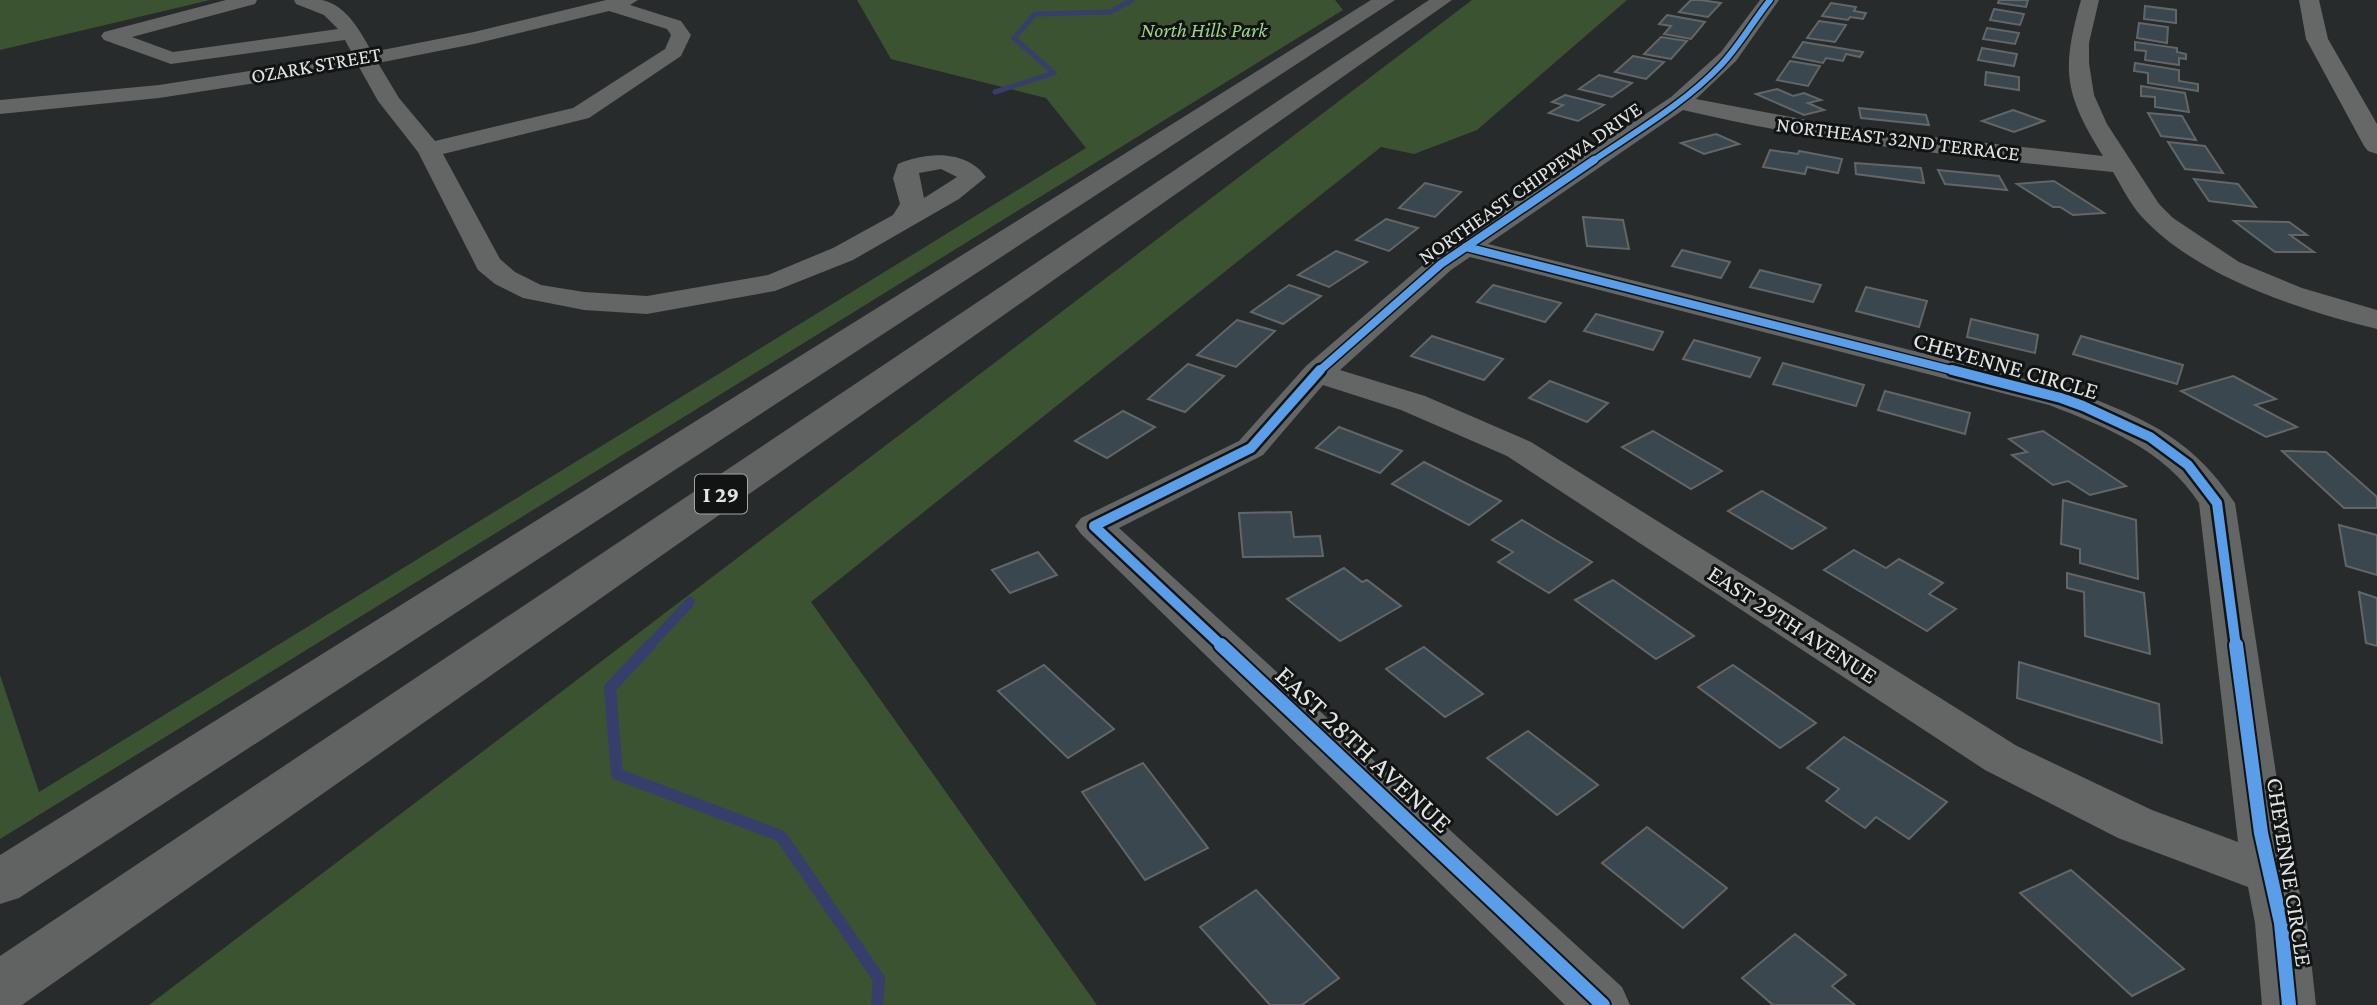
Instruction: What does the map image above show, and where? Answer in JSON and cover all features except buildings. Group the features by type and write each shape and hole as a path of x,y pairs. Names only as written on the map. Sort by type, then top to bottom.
{"highway":[{"name":"I 29","path":"0,882 1385,0"},
{"name":"I 29","path":"0,988 1442,0"}],"main road":[{"path":"2309,0 2317,39 2377,146"}],"street":[{"path":"248,0 111,36 171,58 351,33"},
{"path":"303,0 327,6 351,2"},
{"name":"NORTHEAST CHIPPEWA DRIVE","path":"1094,526 1251,448 1317,373 1441,264 1679,102 1711,76 1735,50 1753,19 1770,0"},
{"path":"2090,0 2079,43 2078,63 2083,95 2095,124 2149,209 2164,224 2208,256 2280,290 2377,320"},
{"path":"429,150 581,113 674,52 681,35 674,25 619,3"},
{"name":"OZARK STREET","path":"0,107 168,88 366,58 552,20 619,3"},
{"path":"523,5 552,20"},
{"path":"327,6 343,20 389,101 429,150 488,264 505,278 533,292 584,301 647,304 775,282 842,254 903,221"},
{"name":"NORTHEAST 32ND TERRACE","path":"1679,102 1732,117 1830,134 2119,165"},
{"name":"CHEYENNE CIRCLE","path":"1466,247 2061,398 2122,422 2175,454 2210,491 2217,503 2261,832 2281,923 2289,1005"},
{"name":"EAST 29TH AVENUE","path":"1317,373 1413,403 1519,449 2001,758 2135,824 2272,875"},
{"name":"EAST 28TH AVENUE","path":"1094,526 1604,1005"}],"green space":[{"path":"0,0 210,0 0,50"},
{"name":"North Hills Park","path":"857,0 1335,0 1343,10 0,839 0,675 39,792 1086,148 1046,98 891,59"},
{"path":"1472,0 1627,0 1477,130 1414,154 1381,147 811,602 1097,1005 149,1005"}],"waterway":[{"path":"995,92 1054,73 1014,38 1035,14 1110,12 1132,0"},
{"path":"648,647 690,602"},
{"path":"650,645 610,688 617,774 781,836 879,979 877,1005"}],"cycle path":[{"path":"1603,1005 1094,526 1251,448 1317,373 1441,264 1679,102 1701,84 1729,57 1770,0"},
{"path":"1466,247 2061,398 2150,437 2188,465 2217,503 2261,833 2281,923 2289,1005"}]}
